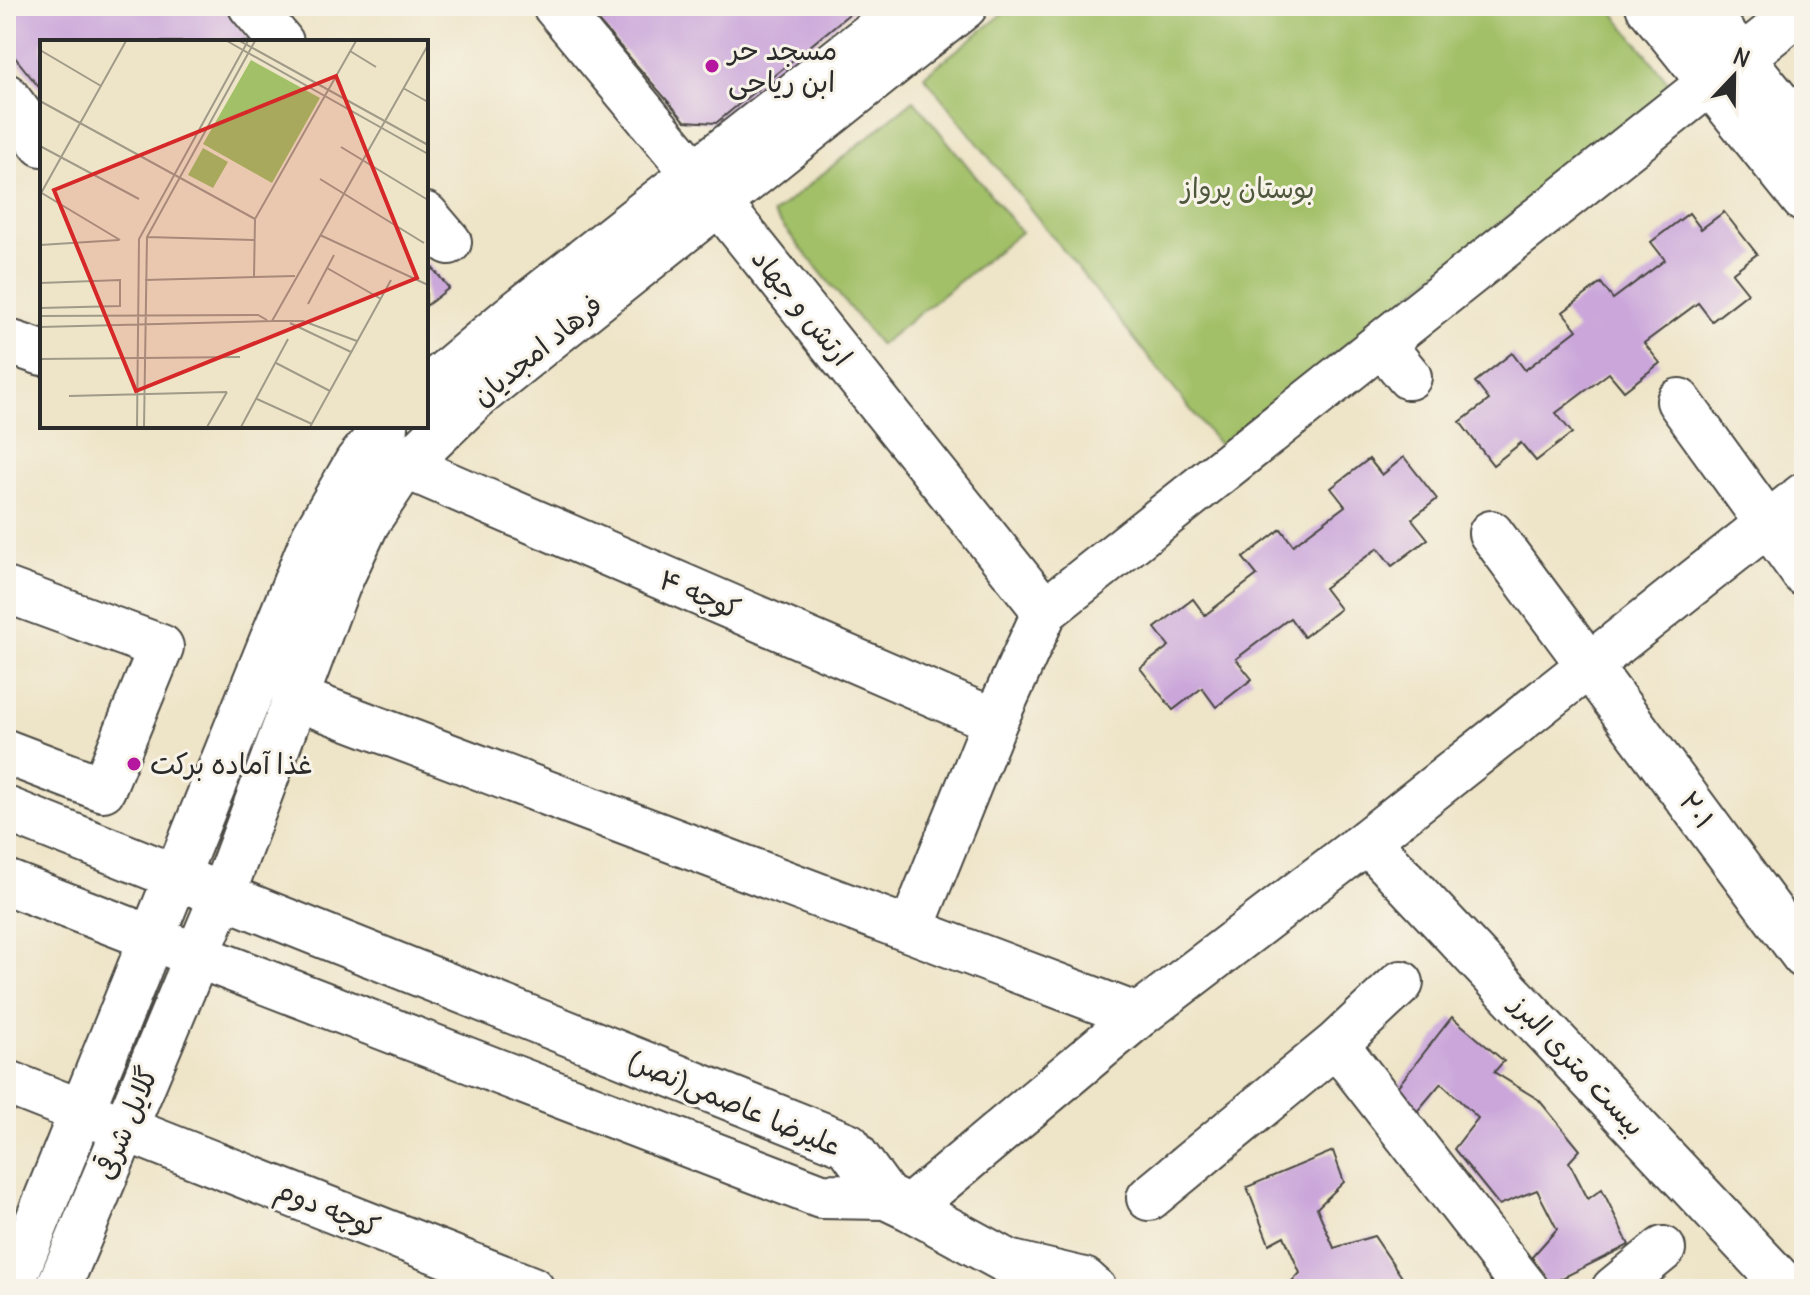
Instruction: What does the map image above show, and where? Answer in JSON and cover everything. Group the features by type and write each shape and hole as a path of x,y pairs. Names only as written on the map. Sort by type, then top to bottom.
{"street":[{"path":"251,6 279,40"},
{"name":"ارتش و جهاد","path":"555,6 707,188 1045,611"},
{"name":"فرهاد امجدیان","path":"222,896 338,585 367,523 405,466 476,397 907,6"},
{"name":"فرهاد امجدیان","path":"428,387 474,346 707,188 965,6"},
{"path":"1648,6 1804,134"},
{"path":"1701,6 1727,71 1804,200"},
{"path":"911,929 995,721 1045,611 1396,360 1727,71 1804,8"},
{"path":"6,96 40,141"},
{"path":"6,341 40,352"},
{"path":"1679,401 1804,574"},
{"path":"10,1289 314,536 357,462 384,428"},
{"name":"کوچه ۴","path":"405,466 995,721"},
{"path":"1094,1289 1084,1280 1015,1276 898,1203 1367,841 1804,495"},
{"name":"۲۰۱","path":"1491,533 1804,956"},
{"path":"6,590 161,647 103,789 6,752"},
{"path":"298,699 1138,1016"},
{"name":"علیرضا عاصمی(نصر)","path":"6,809 848,1145 898,1203"},
{"name":"بیست متری البرز","path":"1367,841 1788,1289"},
{"name":"علیرضا عاصمی(نصر)","path":"6,882 821,1196 898,1203"},
{"name":"گلایل شرقی","path":"58,1289 123,1127 222,896"},
{"path":"1149,1198 1336,1044 1401,983"},
{"path":"1336,1044 1526,1289"},
{"name":"کوچه دوم","path":"6,1082 532,1289"},
{"path":"1614,1289 1663,1249"}],"green space":[{"name":"بوستان پرواز","path":"1013,6 1608,6 1672,87 1219,445 924,76"},
{"path":"914,100 1021,232 880,345 773,214"}],"building":[{"path":"6,6 223,6 250,40 40,40 40,88 6,46"},
{"name":"مسجد حر ابن ریاحی","path":"585,6 850,6 854,10 716,123 685,121"},
{"path":"1724,212 1757,254 1732,273 1748,293 1712,321 1698,303 1644,343 1660,363 1624,391 1609,373 1556,413 1572,433 1536,461 1521,443 1493,465 1460,422 1489,400 1475,382 1512,353 1525,370 1577,330 1563,312 1601,283 1613,299 1665,260 1651,242 1689,213 1701,229"},
{"path":"428,262 449,288 428,304"},
{"path":"1404,457 1437,499 1412,519 1428,539 1392,566 1378,548 1324,588 1340,609 1304,637 1290,618 1236,659 1252,679 1216,707 1202,688 1173,710 1140,668 1169,646 1155,628 1193,599 1205,615 1257,575 1243,558 1281,529 1293,545 1345,506 1331,488 1369,459 1382,475"},
{"path":"1452,1017 1504,1061 1494,1072 1539,1100 1580,1150 1569,1162 1588,1199 1602,1189 1629,1245 1546,1286 1532,1257 1557,1229 1537,1190 1499,1205 1454,1149 1478,1118 1441,1083 1415,1114 1391,1095"},
{"path":"1333,1151 1344,1182 1317,1208 1334,1248 1374,1236 1410,1289 1292,1289 1289,1285 1300,1273 1284,1236 1269,1244 1247,1187"}],"place":[{"name":"مسجد حر ابن ریاحی","path":"712,66"},
{"name":"غذا آماده برکت","path":"134,764"}]}
